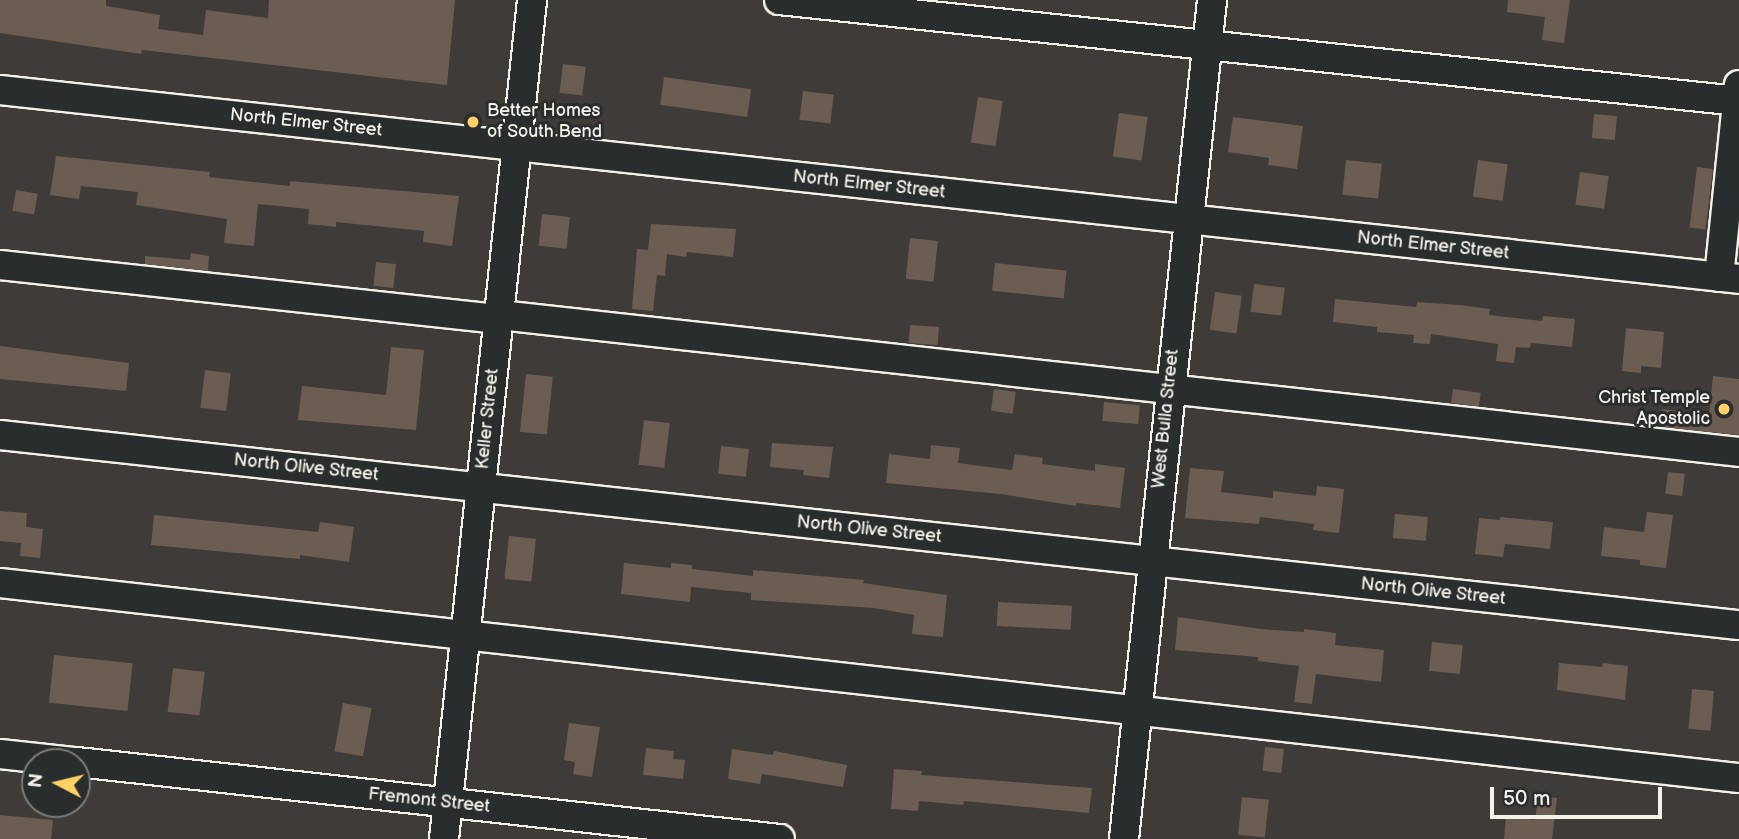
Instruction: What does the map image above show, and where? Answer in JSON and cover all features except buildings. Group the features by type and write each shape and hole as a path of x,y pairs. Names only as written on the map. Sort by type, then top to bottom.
{"street":[{"name":"Keller Street","path":"444,839 533,0"},
{"path":"779,0 1738,96 1729,278"},
{"name":"West Bulla Street","path":"1124,839 1151,560 1212,0"},
{"name":"North Elmer Street","path":"0,90 1729,278"},
{"path":"0,265 1739,452"},
{"name":"North Olive Street","path":"0,435 1739,625"},
{"path":"0,583 1138,713 1739,778"},
{"name":"Fremont Street","path":"0,754 21,756"},
{"name":"Fremont Street","path":"91,764 780,839"}],"place":[{"name":"Better Homes of South Bend","path":"473,122"},
{"name":"Christ Temple Apostolic","path":"1724,409"}]}
